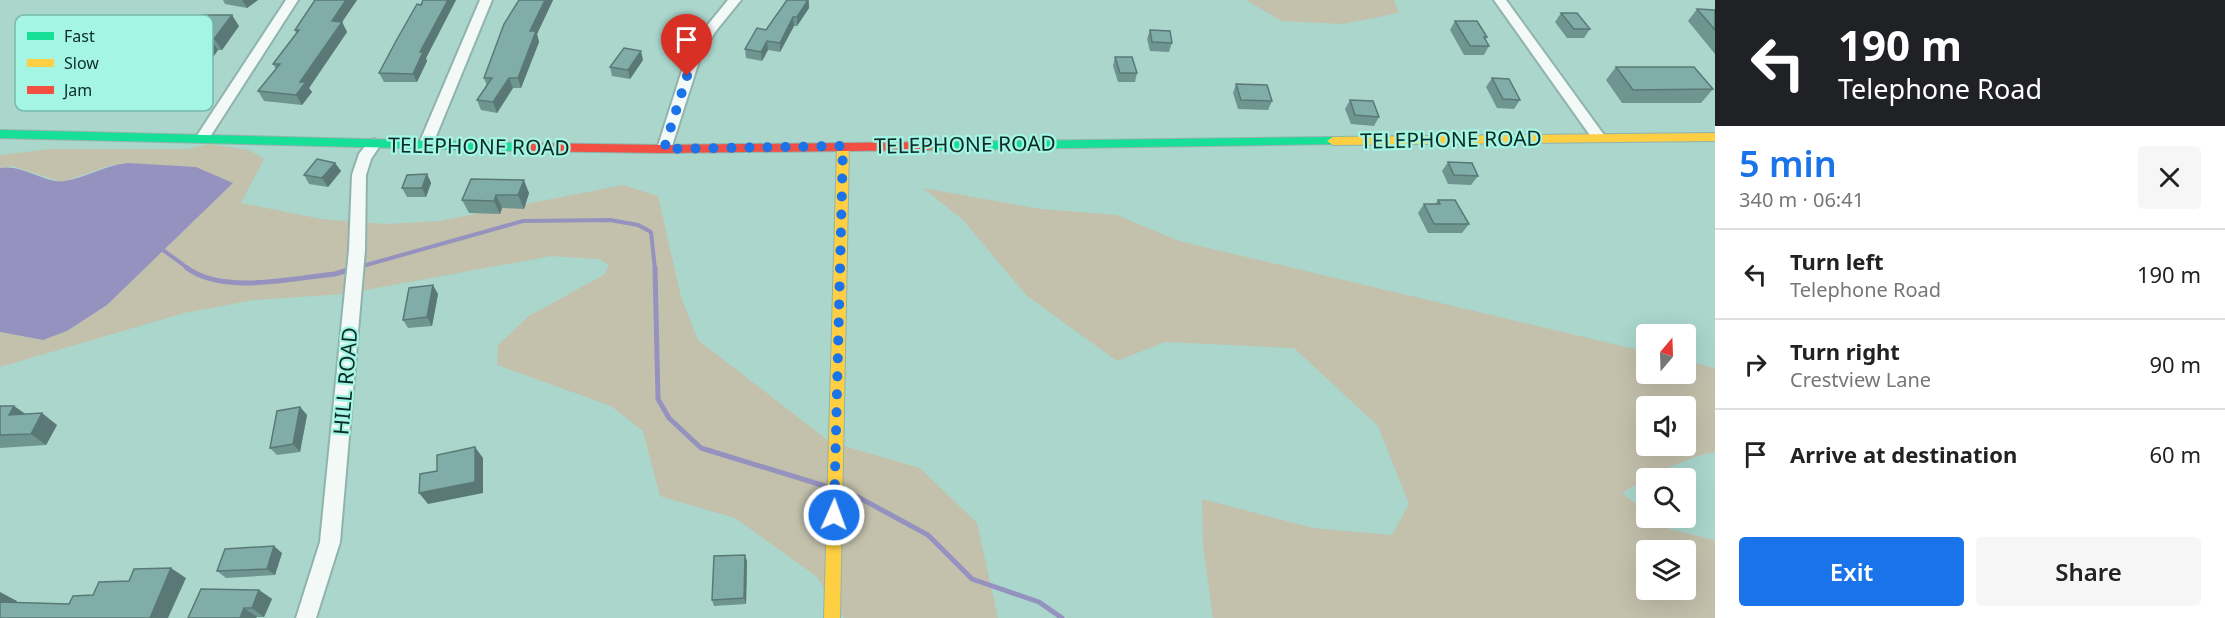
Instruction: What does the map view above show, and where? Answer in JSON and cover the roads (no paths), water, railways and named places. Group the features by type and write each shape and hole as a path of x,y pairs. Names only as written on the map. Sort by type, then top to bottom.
{"street":[{"path":"203,137 292,0"},
{"path":"425,146 486,0"},
{"path":"664,149 693,58 710,30 735,0"},
{"path":"1500,0 1599,138"},
{"name":"TELEPHONE ROAD","path":"0,134 203,137 425,146 664,149 1715,137"},
{"name":"HILL ROAD","path":"306,618 330,542 357,250 359,175 364,158 374,144"},
{"path":"832,618 843,146"}],"waterway":[{"path":"359,267 523,221 610,220 638,225 651,232 655,269"},
{"path":"163,250 189,269"},
{"path":"187,268 202,276 239,283 299,279 335,274 351,269"},
{"path":"655,268 658,399 669,418 701,448 825,486"},
{"path":"844,492 856,496 928,535 972,579 1039,602 1062,618"}]}
